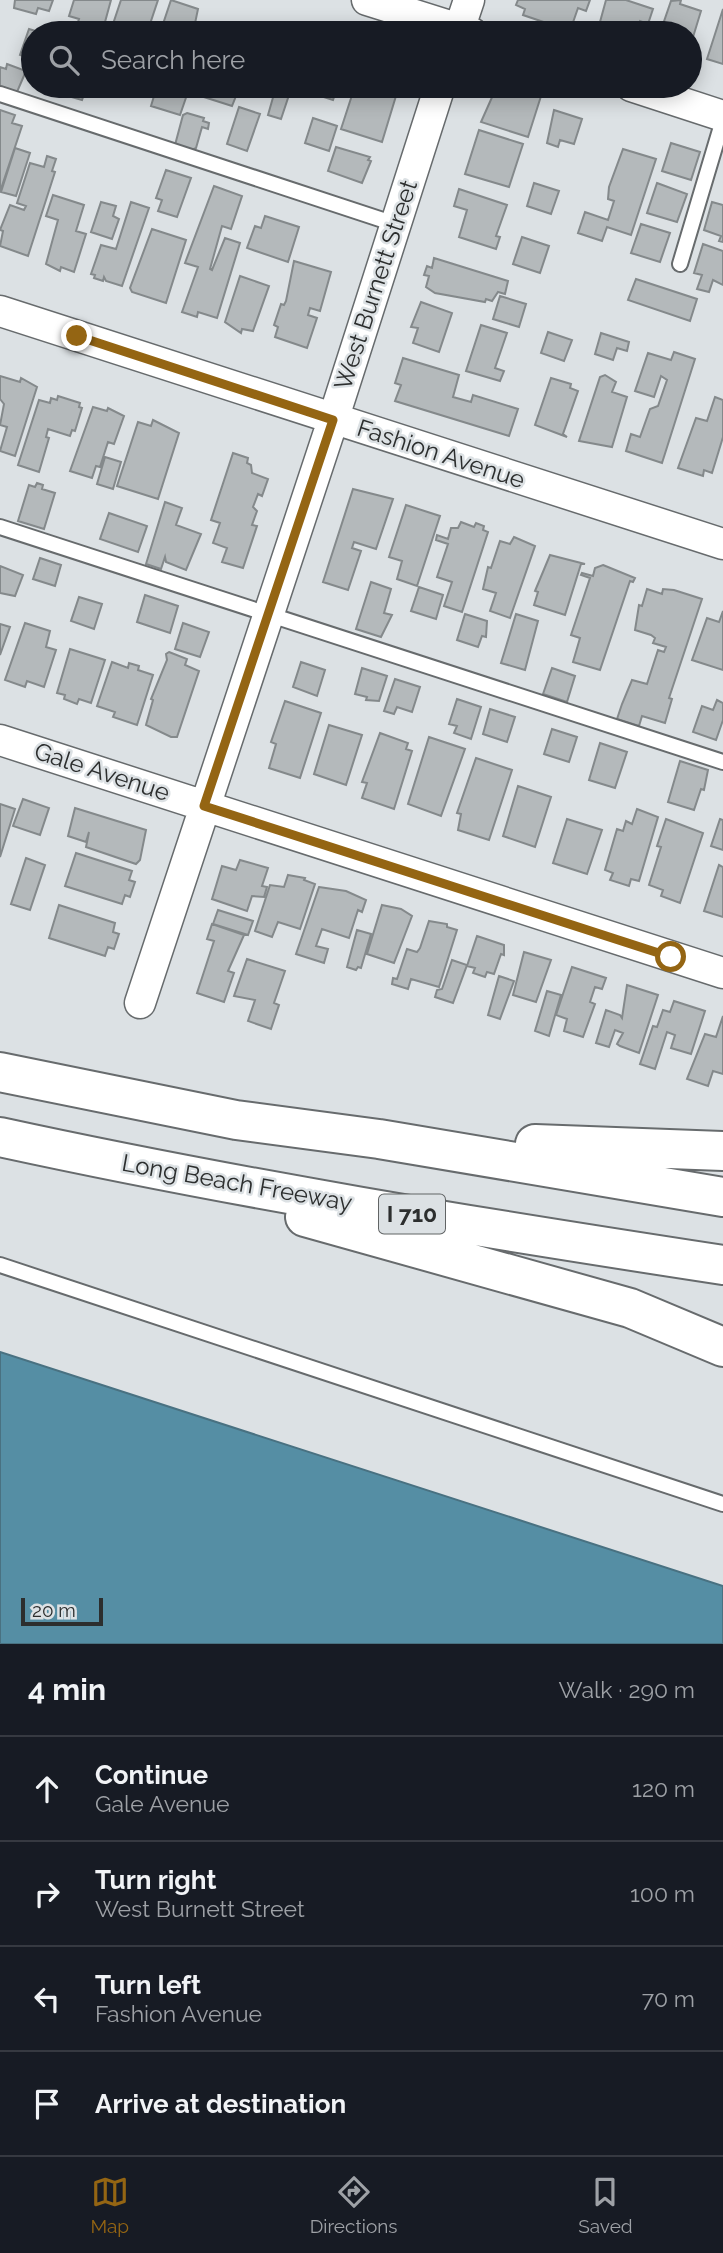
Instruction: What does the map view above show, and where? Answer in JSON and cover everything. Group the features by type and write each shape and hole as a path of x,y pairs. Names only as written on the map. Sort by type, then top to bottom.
{"highway":[{"path":"0,1072 236,1120 379,1139 723,1197"},
{"name":"Long Beach Freeway","path":"0,1137 102,1159 531,1235 723,1265"},
{"path":"379,1139 723,1151"},
{"path":"102,1159 630,1308 723,1347"}],"street":[{"path":"367,0 430,21"},
{"path":"465,21 469,0"},
{"name":"West Burnett Street","path":"140,1003 333,420 436,98"},
{"path":"666,98 723,118"},
{"name":"Fashion Avenue","path":"0,311 723,544"},
{"name":"Gale Avenue","path":"0,740 723,974"}],"lane":[{"path":"0,94 395,224"},
{"path":"680,264 723,118"},
{"path":"0,527 723,762"},
{"path":"0,1265 723,1504"}],"water":[{"path":"0,1352 723,1586 723,1644 0,1644"}],"building":[{"path":"15,0 53,0 49,11 38,8 36,14 14,8"},
{"path":"74,0 111,0 105,21 78,21 69,16"},
{"path":"121,0 158,0 151,21 114,21"},
{"path":"171,0 198,9 196,21 164,21"},
{"path":"518,0 590,0 586,11 578,8 573,21 541,21 523,15 525,9 516,5"},
{"path":"606,0 626,0 653,9 649,21 600,21"},
{"path":"681,0 680,4 701,11 698,21 664,21 671,1"},
{"path":"723,9 723,64 707,59"},
{"path":"7,64 21,69 21,83 17,92 0,86 0,67 6,69"},
{"path":"153,98 186,98 180,115 151,106"},
{"path":"207,98 235,98 232,106"},
{"path":"273,98 288,98 281,119 268,115"},
{"path":"351,98 395,98 382,142 341,129"},
{"path":"492,98 540,98 528,137 481,122"},
{"path":"239,107 260,114 247,151 227,144"},
{"path":"0,110 15,115 12,123 22,126 0,192"},
{"path":"554,110 582,119 574,144 560,140 558,147 547,143"},
{"path":"187,113 204,118 203,121 209,123 208,129 202,127 196,148 190,151 175,145 183,115"},
{"path":"313,118 337,126 329,151 305,143"},
{"path":"479,130 523,144 509,187 465,174"},
{"path":"671,143 700,152 691,180 662,171"},
{"path":"336,147 370,157 368,160 371,161 362,183 328,171"},
{"path":"15,148 30,153 16,196 1,192"},
{"path":"623,149 656,159 631,235 607,227 602,241 578,233 585,212 608,220 614,201 608,199 609,187"},
{"path":"47,156 56,159 52,171 55,172 28,256 0,246 3,231 0,230 10,205 24,210 26,206 17,203 30,163 44,167"},
{"path":"166,170 191,178 177,217 158,211 162,200 156,198"},
{"path":"534,183 559,191 551,214 527,206"},
{"path":"657,183 687,194 677,222 647,213"},
{"path":"214,186 242,196 231,229 222,226 210,269 212,270 225,238 240,243 217,318 198,312 197,317 182,312 198,267 185,263"},
{"path":"459,189 507,205 496,236 500,237 496,249 459,237 467,210 454,206"},
{"path":"53,195 84,205 76,231 86,234 74,272 61,267 60,271 46,264 58,220 46,216"},
{"path":"101,202 116,206 113,216 119,219 112,239 91,232"},
{"path":"131,202 149,208 122,286 106,281 104,277 103,281 94,278 95,275 91,274 101,245 116,249"},
{"path":"712,202 723,205 723,242 719,241 721,236 704,230"},
{"path":"265,216 299,227 288,262 247,248 255,226 261,228"},
{"path":"641,224 670,233 660,262 631,253"},
{"path":"152,229 186,240 166,303 132,292 130,288"},
{"path":"522,237 549,246 540,273 513,264"},
{"path":"703,244 723,251 723,285 713,280 709,292 697,289 702,275 694,273"},
{"path":"434,258 508,281 505,294 498,292 492,301 486,299 485,302 435,293 426,287 429,276 424,275 427,266 432,268"},
{"path":"294,261 331,272 320,311 310,308 308,315 317,318 307,348 275,337 278,327 274,325 281,304 284,305 286,301"},
{"path":"240,276 269,286 253,331 242,329 241,333 225,322"},
{"path":"636,279 697,299 690,321 628,300"},
{"path":"500,296 526,304 519,327 493,319"},
{"path":"421,302 452,313 439,352 413,343 418,328 411,327"},
{"path":"481,325 507,333 495,368 504,371 500,381 466,371"},
{"path":"548,332 572,340 564,361 541,353"},
{"path":"601,333 629,342 627,351 617,348 613,360 595,354"},
{"path":"674,352 695,359 662,463 626,451 631,434 640,437 650,409 658,406 667,380 661,376 654,397 635,391 648,353 671,360"},
{"path":"403,358 459,375 453,397 471,402 473,395 518,409 509,436 395,401 401,385 395,383"},
{"path":"605,375 616,382 612,392 627,397 612,447 579,441 600,377"},
{"path":"0,376 20,382 21,378 37,387 15,456 0,451 7,427 0,425 4,404 0,399"},
{"path":"551,378 571,384 570,388 578,391 563,434 567,437 535,425"},
{"path":"58,396 80,403 79,407 82,408 75,431 72,430 70,436 48,429 46,437 49,438 39,472 18,465 39,400 50,403 51,398 57,400"},
{"path":"715,397 723,400 723,437 712,473 704,470 703,476 678,468 696,418 707,421"},
{"path":"93,407 107,411 108,408 124,416 114,444 108,442 100,467 96,466 92,478 70,471"},
{"path":"153,420 179,433 158,499 117,486 138,422 151,426"},
{"path":"233,453 248,458 247,463 251,465 252,473 268,479 262,496 258,494 253,507 257,511 252,525 257,526 243,568 222,562 227,548 213,543 220,523 211,520"},
{"path":"105,457 121,462 113,489 97,484"},
{"path":"37,483 43,485 42,489 55,493 44,529 18,521 29,485 35,487"},
{"path":"353,489 393,499 376,549 354,542 352,548 361,551 348,590 323,582"},
{"path":"165,502 182,508 176,525 201,534 186,570 166,562 165,557 161,569 146,564"},
{"path":"406,505 440,516 417,586 397,579 402,561 389,557"},
{"path":"109,513 147,526 138,552 100,539"},
{"path":"461,522 474,527 476,523 484,526 483,530 488,532 462,612 444,606 452,582 437,577 448,544 436,540 437,535 448,539 451,528 458,528"},
{"path":"514,537 535,546 510,618 490,611 496,593 483,589 488,567 491,568 500,541 510,544"},
{"path":"550,555 585,564 581,564 565,615 534,605 538,592 535,591"},
{"path":"40,558 61,565 55,586 33,579"},
{"path":"603,565 635,578 633,582 630,581 600,670 573,662 580,638 571,635 590,578 581,575 593,576 595,568"},
{"path":"0,566 23,575 15,596 0,593"},
{"path":"371,582 391,589 384,613 392,615 381,637 356,629"},
{"path":"419,587 443,595 436,619 411,611"},
{"path":"647,589 662,594 663,589 674,590 702,599 669,698 672,699 665,723 642,716 639,726 617,719 632,680 647,684 658,650 664,652 666,647 653,643 655,638 651,635 635,630 639,605 642,606"},
{"path":"145,595 178,606 170,633 137,622"},
{"path":"79,597 102,604 94,629 71,621"},
{"path":"723,611 723,670 692,660 707,618 719,622"},
{"path":"465,614 487,621 486,637 482,636 478,647 457,640"},
{"path":"516,614 538,621 525,670 501,663"},
{"path":"25,623 50,631 46,647 56,650 44,687 27,681 25,687 5,680"},
{"path":"183,623 209,632 200,657 175,649"},
{"path":"0,624 10,627 0,655"},
{"path":"70,649 105,660 91,703 79,699 77,704 64,699 65,695 57,693"},
{"path":"169,652 187,659 185,665 199,671 177,737 171,737 146,725 153,700 151,699"},
{"path":"112,662 128,668 129,663 139,666 138,670 153,675 137,725 113,717 115,712 97,706"},
{"path":"301,662 325,670 317,696 293,687"},
{"path":"362,668 387,676 379,701 366,700 367,697 355,694"},
{"path":"552,668 575,676 567,702 543,694"},
{"path":"395,679 420,687 412,712 397,707 394,714 384,711"},
{"path":"457,699 481,707 471,739 454,733 457,726 449,724"},
{"path":"717,700 723,703 723,720 716,740 693,732 702,706 713,710"},
{"path":"285,701 321,713 300,778 269,768 276,744 271,742"},
{"path":"490,709 515,717 507,742 483,734"},
{"path":"329,725 362,735 346,785 314,774"},
{"path":"552,729 577,737 569,762 544,754"},
{"path":"380,733 408,743 406,749 412,751 394,809 362,798 367,783 362,782"},
{"path":"429,737 465,749 441,816 408,804"},
{"path":"600,743 627,752 615,788 589,780"},
{"path":"476,758 512,770 489,840 458,830 461,814 457,813"},
{"path":"680,761 708,770 704,790 701,789 694,810 668,802"},
{"path":"518,786 551,797 535,847 503,836"},
{"path":"23,799 49,808 40,835 13,826"},
{"path":"0,804 15,809 0,857"},
{"path":"75,808 146,830 140,860 136,864 86,847 89,832 86,842 68,836"},
{"path":"637,809 658,817 639,881 631,879 629,886 610,880 613,873 605,870 617,829 623,831 626,821 632,824"},
{"path":"567,819 602,830 587,874 553,863"},
{"path":"666,819 703,833 680,903 661,896 663,890 649,885 661,847 657,846"},
{"path":"720,819 723,820 723,850 711,846"},
{"path":"76,853 132,871 129,880 135,882 130,897 125,895 122,904 65,886"},
{"path":"26,858 45,865 30,910 11,904"},
{"path":"240,860 268,868 262,886 267,887 264,897 252,896 247,911 212,899 222,866 236,870"},
{"path":"719,865 723,867 723,917 704,911"},
{"path":"288,875 305,878 304,880 315,884 300,929 278,922 272,937 255,931 270,885 284,887"},
{"path":"319,887 346,891 366,900 362,912 358,910 349,938 322,929 316,946 328,949 324,963 296,954"},
{"path":"59,905 115,923 113,932 119,934 114,949 108,947 105,956 49,938"},
{"path":"382,905 401,909 412,916 394,963 367,954"},
{"path":"218,910 253,921 248,935 213,924"},
{"path":"429,921 447,924 447,927 457,930 439,987 411,979 408,989 392,984 393,978 397,979 407,949 417,952 420,948"},
{"path":"212,924 244,935 228,971 234,973 224,1002 197,993 214,941 207,939"},
{"path":"357,930 371,934 361,968 356,970 347,967"},
{"path":"477,936 504,945 504,955 501,954 494,974 487,972 485,977 473,973 475,968 467,966"},
{"path":"524,952 551,960 536,1002 513,995"},
{"path":"247,959 285,971 274,1003 279,1005 271,1029 248,1021 255,1000 234,996"},
{"path":"452,960 467,965 453,1003 435,997 437,990 442,989"},
{"path":"572,967 606,978 602,989 595,987 590,1002 595,1004 583,1037 564,1031 567,1019 556,1015"},
{"path":"499,976 514,981 500,1019 488,1015"},
{"path":"627,985 658,995 639,1053 617,1044 623,1033 615,1030 609,1047 596,1043 606,1010 622,1018"},
{"path":"547,991 561,995 549,1036 535,1031"},
{"path":"674,1001 705,1011 691,1054 671,1048 675,1035 667,1032 655,1069 640,1064 653,1026 657,1027 663,1010 670,1012"},
{"path":"723,1016 723,1074 713,1071 708,1086 687,1079 705,1034 716,1037"}],"route":[{"path":"77,336 333,420 204,806 671,957"}]}
